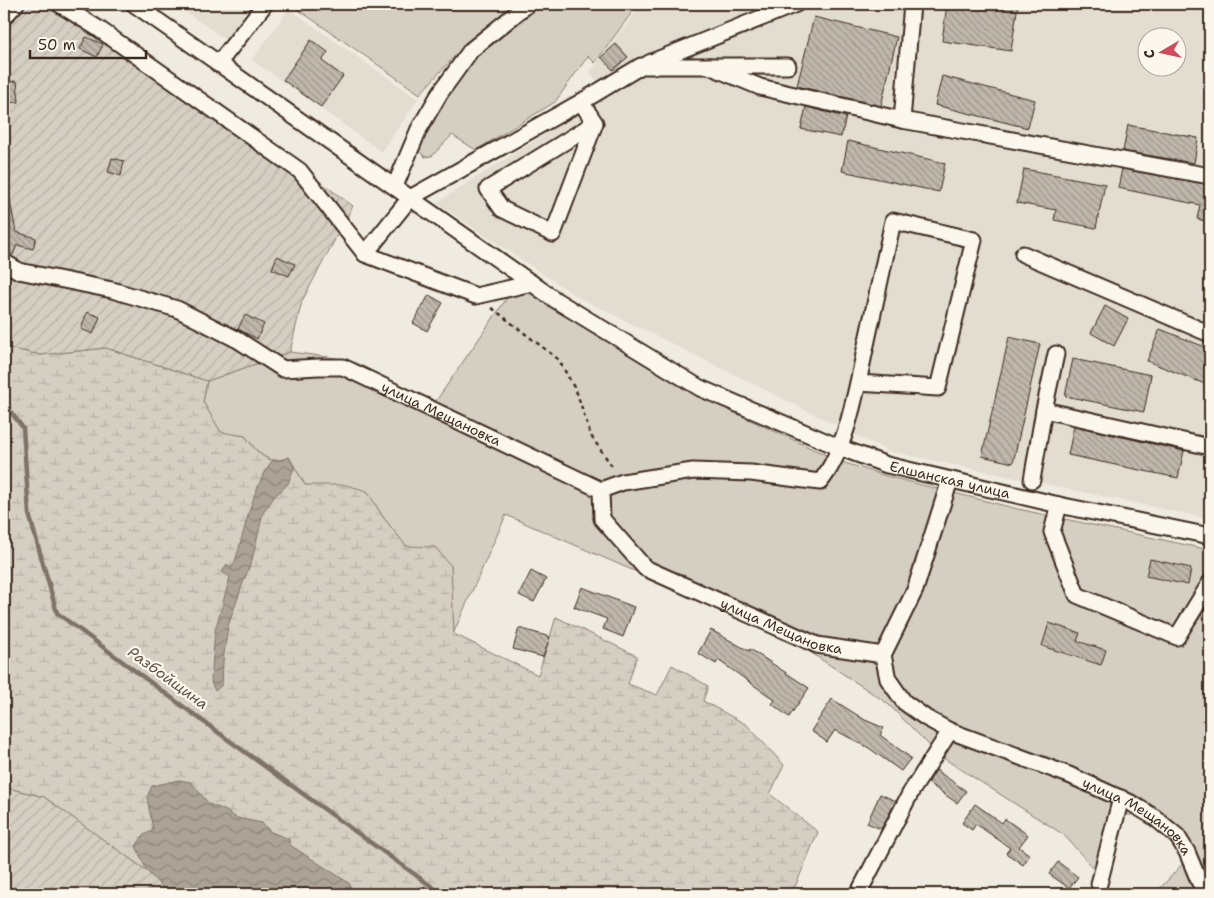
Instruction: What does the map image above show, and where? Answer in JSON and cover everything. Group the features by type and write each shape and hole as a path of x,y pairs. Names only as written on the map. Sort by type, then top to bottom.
{"street":[{"path":"4,17 16,4"},
{"path":"59,4 100,29 300,170 365,254 476,296 532,283"},
{"name":"Елшанская улица","path":"134,4 557,301 700,388 841,448 887,465 1059,505 1210,536"},
{"path":"218,64 265,4"},
{"path":"395,186 419,129 440,93 471,50 528,4"},
{"path":"365,254 410,198 641,66 796,4"},
{"path":"902,120 912,4"},
{"path":"641,66 788,66"},
{"path":"709,66 760,87 902,120 1210,176"},
{"path":"581,102 595,123"},
{"path":"595,123 553,234 502,209 488,190 595,123"},
{"path":"601,490 623,482 693,471 752,473 820,482 828,472 841,448 858,383 894,221 974,240 938,388 858,383"},
{"path":"1023,254 1210,334"},
{"name":"улица Мещановка","path":"4,262 20,271 112,290 177,309 238,340 283,369 343,367 601,490 602,519 645,568 817,645 883,655 888,679 904,702 926,718 950,731 1069,774 1121,798 1154,817 1177,836 1187,852 1199,881 1208,894"},
{"path":"1032,480 1056,354"},
{"path":"1044,410 1210,447"},
{"path":"883,655 915,590 950,480"},
{"path":"1059,505 1052,532 1077,595 1177,637 1210,584"},
{"path":"858,894 911,792 950,731"},
{"path":"1099,884 1121,798"}],"path":[{"path":"476,296 559,360 577,393 591,436 623,482"}],"shaded area":[{"path":"174,4 251,4 226,40"},
{"path":"642,4 1210,4 1210,519 888,451 578,297 436,203 607,95 590,72"},
{"path":"289,9 418,99 382,152 252,60"}],"green space":[{"path":"4,4 77,4 353,206 302,301 290,352 207,381 106,348 41,355 4,347"},
{"path":"290,4 514,4 462,48 420,94"},
{"path":"532,4 638,4 595,63 588,56 555,102 476,150 452,135 432,156 425,157 419,151 434,113 475,55"},
{"path":"518,282 555,309 696,395 839,461 886,476 1018,509 1210,550 1210,894 1155,894 1185,861 1147,815 1125,815 1095,870 1064,835 940,756 887,703 810,652 744,617 506,515 453,634 451,566 406,546 383,517 367,491 305,485 289,457 281,460 269,459 259,452 245,436 221,433 203,402 207,381 290,352 336,358 436,401"},
{"path":"4,347 41,355 106,348 207,381 203,402 221,432 245,436 258,452 269,459 281,460 289,457 305,485 346,485 367,491 383,517 406,546 435,547 451,566 454,634 538,675 556,617 637,656 628,684 657,695 672,665 708,686 703,701 747,725 784,765 770,794 818,832 792,894 169,894 147,871 44,797 4,787"},
{"path":"4,787 44,797 147,871 169,894 4,894"}],"water":[{"path":"289,457 294,467 288,484 274,497 263,513 252,560 228,626 222,685 215,691 211,682 215,631 230,577 222,572 227,564 232,568 252,503 267,468 272,461"},
{"path":"179,780 191,782 209,804 237,818 262,823 271,832 289,839 290,845 349,883 352,891 358,894 169,894 147,871 136,846 143,836 153,830 147,797 152,786"}],"building":[{"path":"947,4 1018,4 1011,51 942,41"},
{"path":"814,17 897,37 881,106 797,86"},
{"path":"86,37 103,44 97,57 80,49"},
{"path":"311,40 328,52 322,61 343,76 321,107 283,80"},
{"path":"616,44 628,57 613,70 601,57"},
{"path":"942,76 1035,100 1028,128 935,105"},
{"path":"17,81 19,102 4,103 4,82"},
{"path":"806,107 846,117 841,137 801,129"},
{"path":"1128,125 1198,138 1194,163 1123,151"},
{"path":"848,141 945,163 939,192 842,171"},
{"path":"112,158 124,161 121,176 108,172"},
{"path":"1024,169 1105,184 1096,228 1054,220 1056,210 1017,203"},
{"path":"1122,169 1210,185 1210,222 1197,219 1200,205 1118,188"},
{"path":"10,201 16,232 36,238 33,249 17,245 13,255 4,251 4,202"},
{"path":"277,256 295,264 289,276 272,269"},
{"path":"429,295 443,303 427,331 413,323"},
{"path":"1105,306 1128,319 1114,346 1091,333"},
{"path":"87,312 100,317 93,334 81,329"},
{"path":"245,315 264,324 257,339 238,329"},
{"path":"1160,329 1210,349 1210,386 1147,361"},
{"path":"1009,337 1040,344 1013,463 982,456"},
{"path":"1073,359 1151,375 1144,412 1065,396"},
{"path":"1074,426 1184,451 1178,478 1068,455"},
{"path":"1150,559 1191,568 1188,585 1146,576"},
{"path":"531,571 546,579 534,602 519,595"},
{"path":"582,587 634,607 623,637 603,629 607,619 574,607"},
{"path":"1049,623 1080,633 1077,641 1106,650 1101,665 1042,646"},
{"path":"519,628 550,637 543,657 513,649"},
{"path":"711,630 749,651 750,649 809,688 789,717 772,704 775,700 718,660 716,664 698,653"},
{"path":"832,699 865,720 884,728 880,735 911,758 901,771 869,748 835,730 827,742 811,731"},
{"path":"936,770 966,791 957,803 928,783"},
{"path":"880,794 896,801 881,829 867,823"},
{"path":"975,804 1002,823 1005,819 1028,835 1019,847 1030,855 1023,865 1006,853 1010,848 976,824 972,830 962,823"},
{"path":"1058,862 1078,877 1069,888 1049,874"}],"waterway":[{"name":"Разбойщина","path":"4,355 4,384"},
{"name":"Разбойщина","path":"4,403 23,428 29,514 57,613 227,739 442,894"}]}
